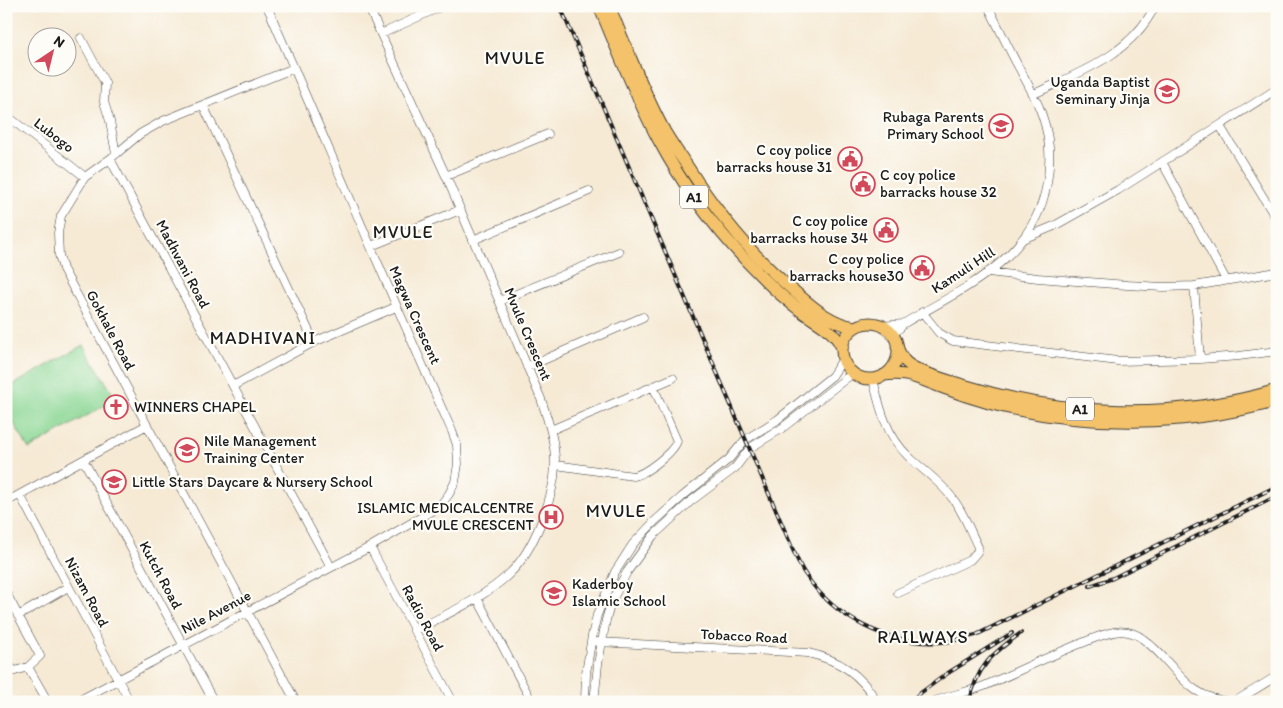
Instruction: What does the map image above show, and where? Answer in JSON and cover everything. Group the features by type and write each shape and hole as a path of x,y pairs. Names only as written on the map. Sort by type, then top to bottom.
{"highway":[{"name":"A1","path":"600,6 634,89 658,139 699,204 744,259 793,305 832,333 840,342 847,367 853,373 866,378 908,375 958,394 993,404 1032,412 1112,422 1188,419 1277,401"},
{"name":"A1","path":"609,6 641,82 665,132 707,198 726,223 769,269 807,301 836,322 855,327 873,323 882,326 892,335 904,360 912,367 944,379 1017,399 1071,408 1110,411 1178,409 1219,403 1277,390"},
{"path":"842,354 844,340 848,332 855,327"},
{"path":"878,377 893,366 896,360 897,346"}],"street":[{"name":"Magwa Crescent","path":"267,6 457,446 458,464 455,482 438,507 370,546"},
{"name":"Mvule Crescent","path":"368,6 446,176 541,399 551,430 556,465 546,510 528,548 510,573 477,598 414,631"},
{"path":"380,34 442,6"},
{"name":"Kamuli Hill","path":"892,335 903,324 988,272 1013,252 1025,238 1041,206 1049,175 1050,153 1047,131 1034,94 988,6"},
{"path":"1034,94 1115,53 1129,43 1143,26 1155,6"},
{"name":"Madhvani Road","path":"81,38 105,83 104,102 110,121 113,157 233,386 331,567"},
{"name":"Gokhale Road","path":"294,68 163,121 140,134 85,177 61,216 58,232 59,255 63,269 296,702"},
{"path":"1025,238 1054,226 1118,190 1277,89"},
{"path":"203,105 314,342"},
{"name":"Lubogo","path":"6,115 85,177"},
{"path":"1220,126 1277,220"},
{"path":"446,176 548,134"},
{"path":"1162,162 1226,280"},
{"path":"474,240 589,191"},
{"path":"370,246 460,210"},
{"path":"499,301 619,252"},
{"path":"988,272 1126,285 1194,286 1277,272"},
{"path":"1194,286 1200,359"},
{"path":"233,386 314,342 396,307"},
{"path":"922,312 934,328 946,338 967,343 1118,361 1200,359 1277,352"},
{"path":"527,367 643,317"},
{"name":"Kamuli Hill","path":"882,326 903,324"},
{"path":"585,702 586,673 598,615 614,572 633,544 644,531 683,496 729,460 745,440 777,420 832,376 842,354"},
{"path":"594,702 608,611 618,588 634,561 653,536 678,512 735,468 750,448 781,429 853,373"},
{"path":"878,377 884,421 890,433 905,452 938,480 955,500 978,547 978,552 970,560 898,593"},
{"path":"551,430 673,378"},
{"path":"556,465 633,476 643,473 671,451 677,441 653,386"},
{"path":"6,502 147,426"},
{"name":"Kutch Road","path":"84,461 214,702"},
{"name":"Nizam Road","path":"20,495 130,702"},
{"name":"Nile Avenue","path":"76,702 370,546"},
{"name":"Radio Road","path":"370,546 453,702"},
{"path":"18,616 68,587"},
{"path":"6,593 40,656 28,667 15,671 6,662"},
{"path":"477,598 532,702"},
{"path":"934,702 983,686 1112,632 1122,631 1132,632 1142,638 1153,647 1181,678 1199,693 1209,698 1233,702 1277,676"},
{"name":"Tobacco Road","path":"591,642 808,653 830,659 853,672 863,682 877,702"},
{"path":"28,667 48,702"}],"green space":[{"path":"83,345 116,399 29,449 6,410 6,389"}],"railway":[{"path":"560,6 800,565 817,590 848,616 884,634 923,642 947,642 976,635 1277,486"},
{"path":"1090,586 1113,578 1277,496"},
{"path":"908,702 948,673 1012,633"},
{"path":"970,702 981,670 994,654 1021,633"}],"place":[{"name":"Uganda Baptist Seminary Jinja","path":"1167,91"},
{"name":"Rubaga Parents Primary School","path":"1001,126"},
{"name":"C coy police barracks house 31","path":"850,159"},
{"name":"C coy police barracks house 32","path":"863,184"},
{"name":"C coy police barracks house 34","path":"886,230"},
{"name":"C coy police barracks house30","path":"922,268"},
{"name":"WINNERS CHAPEL","path":"116,407"},
{"name":"Nile Management Training Center","path":"187,450"},
{"name":"Little Stars Daycare & Nursery School","path":"114,482"},
{"name":"ISLAMIC MEDICALCENTRE MVULE CRESCENT","path":"551,517"},
{"name":"Kaderboy Islamic School","path":"554,593"}],"district":[{"name":"MVULE","path":"515,58"},
{"name":"MVULE","path":"403,232"},
{"name":"MADHIVANI","path":"263,338"},
{"name":"MVULE","path":"616,511"},
{"name":"RAILWAYS","path":"923,637"}]}
